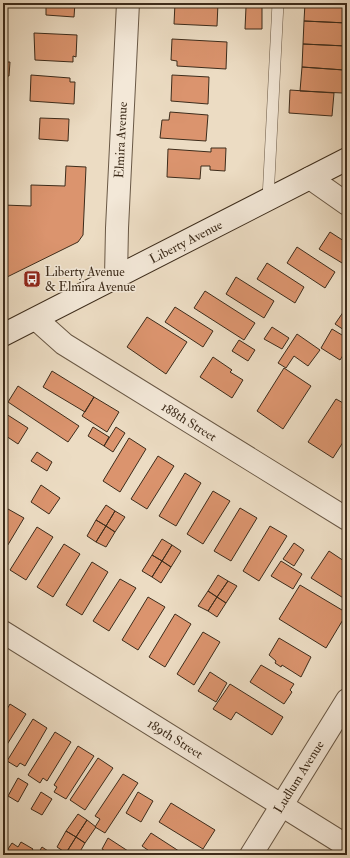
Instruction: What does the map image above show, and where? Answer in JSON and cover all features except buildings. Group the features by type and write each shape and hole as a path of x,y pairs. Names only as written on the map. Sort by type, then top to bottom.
{"street":[{"name":"Elmira Avenue","path":"116,277 128,3"},
{"name":"Liberty Avenue","path":"3,335 347,159"},
{"path":"310,178 347,204"},
{"name":"188th Street","path":"36,319 64,344 347,519"},
{"name":"189th Street","path":"3,632 347,846"},
{"name":"Ludlum Avenue","path":"250,855 347,700"}],"lane":[{"path":"268,199 278,3"}],"place":[{"name":"Liberty Avenue & Elmira Avenue","path":"32,279"}]}
